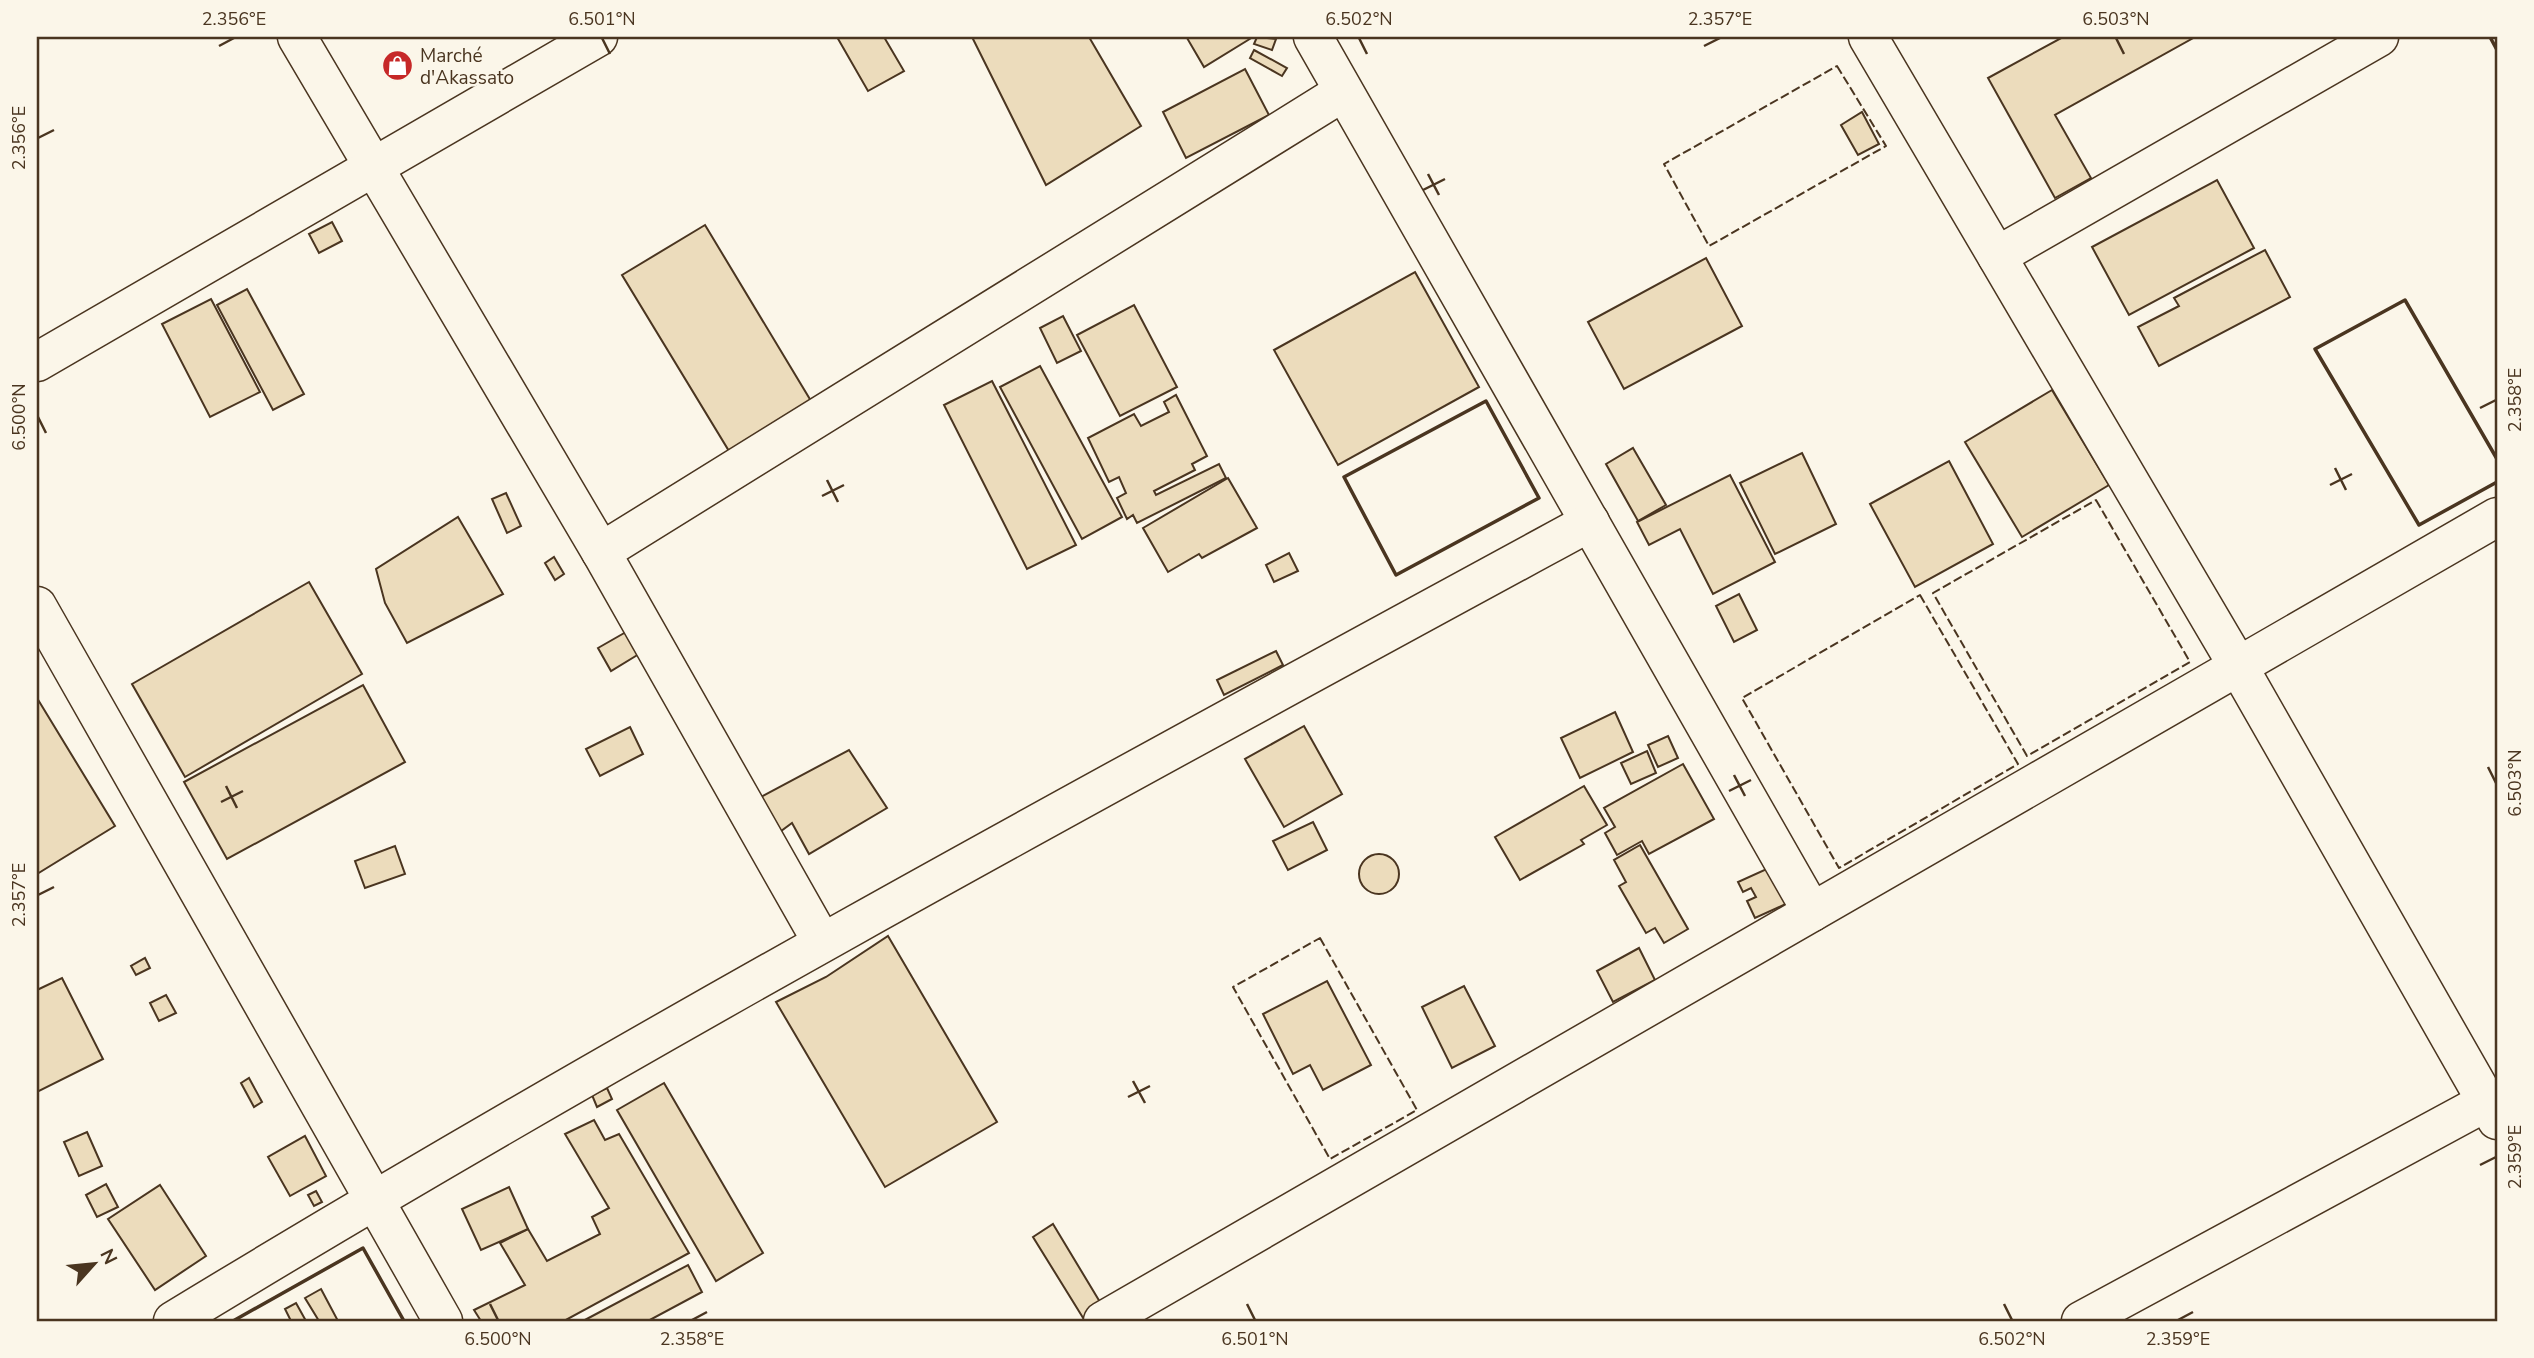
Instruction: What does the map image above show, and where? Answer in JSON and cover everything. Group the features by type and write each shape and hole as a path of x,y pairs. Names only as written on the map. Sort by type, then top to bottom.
{"street":[{"path":"297,37 601,552 822,942"},
{"path":"37,362 598,37"},
{"path":"1313,37 1812,912"},
{"path":"1868,37 2238,666 2492,1111 2081,1321"},
{"path":"1997,256 2379,37"},
{"path":"601,552 1343,92"},
{"path":"1103,1321 2497,517"},
{"path":"173,1321 373,1199 822,942 1590,522"},
{"path":"37,606 443,1321"}],"building":[{"path":"837,37 884,37 904,71 868,91"},
{"path":"972,37 1089,37 1141,126 1046,185"},
{"path":"1188,37 1253,37 1204,67 1187,38"},
{"path":"1257,37 1276,39 1272,50 1254,44"},
{"path":"2063,37 2195,37 2055,115 2091,178 2055,198 1988,78"},
{"path":"1254,50 1287,68 1282,76 1250,58"},
{"path":"1245,69 1269,115 1186,158 1163,112"},
{"path":"1862,112 1879,144 1858,155 1841,125"},
{"path":"2217,180 2254,248 2129,315 2092,247"},
{"path":"332,222 342,241 319,253 309,234"},
{"path":"705,225 811,401 729,451 622,275"},
{"path":"2265,250 2290,297 2159,366 2138,327 2179,306 2174,298"},
{"path":"1706,258 1742,326 1624,389 1588,322"},
{"path":"1415,272 1479,387 1338,465 1274,350"},
{"path":"247,289 304,394 273,410 217,305"},
{"path":"211,299 260,392 210,417 162,324"},
{"path":"1134,305 1177,387 1120,416 1077,335"},
{"path":"1063,316 1081,351 1057,363 1040,328"},
{"path":"1040,366 1122,517 1082,539 1000,387"},
{"path":"992,381 1076,545 1027,569 944,405"},
{"path":"2052,390 2109,485 2022,537 1965,442"},
{"path":"1176,395 1207,456 1192,464 1195,470 1154,491 1156,495 1219,464 1226,478 1137,523 1133,515 1127,519 1117,498 1126,493 1119,477 1109,482 1088,438 1134,414 1141,426 1169,412 1164,402"},
{"path":"1633,448 1666,505 1638,521 1606,464"},
{"path":"1802,453 1836,524 1775,554 1740,483"},
{"path":"1949,461 1993,544 1915,587 1870,504"},
{"path":"1730,475 1775,562 1713,594 1680,529 1649,545 1637,522"},
{"path":"1228,478 1257,528 1202,558 1199,554 1168,572 1143,528"},
{"path":"506,493 521,526 507,533 492,499"},
{"path":"458,517 503,594 407,643 385,603 376,569"},
{"path":"1289,553 1298,571 1274,582 1266,565"},
{"path":"554,557 564,574 555,580 545,563"},
{"path":"309,582 362,674 185,777 132,684"},
{"path":"1739,594 1757,630 1734,642 1716,606"},
{"path":"626,632 639,654 611,671 598,648"},
{"path":"1276,651 1283,665 1224,695 1217,680"},
{"path":"363,685 405,762 227,859 184,782"},
{"path":"37,698 115,826 37,874"},
{"path":"1615,712 1633,752 1580,778 1561,738"},
{"path":"1304,726 1342,794 1284,827 1245,759"},
{"path":"630,727 643,754 600,776 586,749"},
{"path":"1668,736 1678,758 1658,767 1648,745"},
{"path":"849,750 887,808 809,854 792,823 777,834 757,799"},
{"path":"1647,751 1656,773 1631,784 1621,763"},
{"path":"1683,764 1714,819 1649,854 1642,841 1617,855 1605,833 1615,827 1604,808"},
{"path":"1584,786 1607,825 1581,840 1584,844 1520,880 1495,837"},
{"path":"1313,822 1327,850 1288,870 1273,841"},
{"path":"1640,845 1688,929 1664,943 1655,928 1646,933 1619,886 1626,882 1614,860"},
{"path":"395,846 405,874 365,888 355,861"},
{"path":"1379,854 1387,855 1393,860 1398,866 1398,882 1393,888 1387,893 1379,894 1371,893 1365,888 1360,882 1359,874 1360,866 1365,860 1371,855"},
{"path":"1771,867 1788,903 1755,918 1747,901 1756,897 1751,888 1743,892 1738,882"},
{"path":"888,936 997,1122 885,1187 776,1002 826,977"},
{"path":"1639,948 1655,980 1613,1002 1597,971"},
{"path":"145,958 150,968 136,975 131,966"},
{"path":"62,978 103,1059 37,1092 37,990"},
{"path":"1327,981 1371,1065 1323,1090 1310,1065 1293,1074 1263,1014"},
{"path":"1464,986 1495,1046 1452,1068 1422,1007"},
{"path":"166,995 176,1013 159,1021 150,1003"},
{"path":"249,1078 262,1102 254,1107 241,1083"},
{"path":"664,1083 763,1253 716,1281 617,1110"},
{"path":"607,1088 612,1099 597,1107 592,1095"},
{"path":"594,1120 605,1140 619,1134 689,1253 564,1321 481,1321 474,1310 525,1285 500,1243 528,1229 547,1261 600,1234 592,1217 609,1208 565,1134"},
{"path":"87,1132 102,1166 79,1176 64,1142"},
{"path":"305,1136 326,1176 290,1196 268,1157"},
{"path":"106,1184 118,1207 97,1217 86,1195"},
{"path":"160,1185 206,1256 155,1290 108,1219"},
{"path":"509,1187 528,1229 481,1250 462,1209"},
{"path":"316,1191 322,1202 314,1206 308,1195"},
{"path":"1053,1224 1106,1312 1085,1321 1033,1237"},
{"path":"688,1265 702,1292 648,1321 583,1321"},
{"path":"321,1289 338,1321 319,1321 305,1298"},
{"path":"296,1303 306,1321 291,1321 285,1309"}],"fence":[{"path":"1837,66 1886,146 1709,246 1664,164 1837,66"},
{"path":"2096,500 2190,662 2027,756 1933,593 2096,500"},
{"path":"1920,595 2018,764 1839,868 1742,698 1920,595"},
{"path":"1320,938 1417,1110 1330,1159 1233,987 1320,938"}],"wall":[{"path":"2490,37 2497,50"},
{"path":"2497,459 2405,300 2315,349 2419,525 2497,482"},
{"path":"1486,401 1539,498 1396,575 1344,477 1486,401"},
{"path":"233,1321 363,1248 404,1321"}],"place":[{"name":"Marché d'Akassato","path":"397,66"}]}
